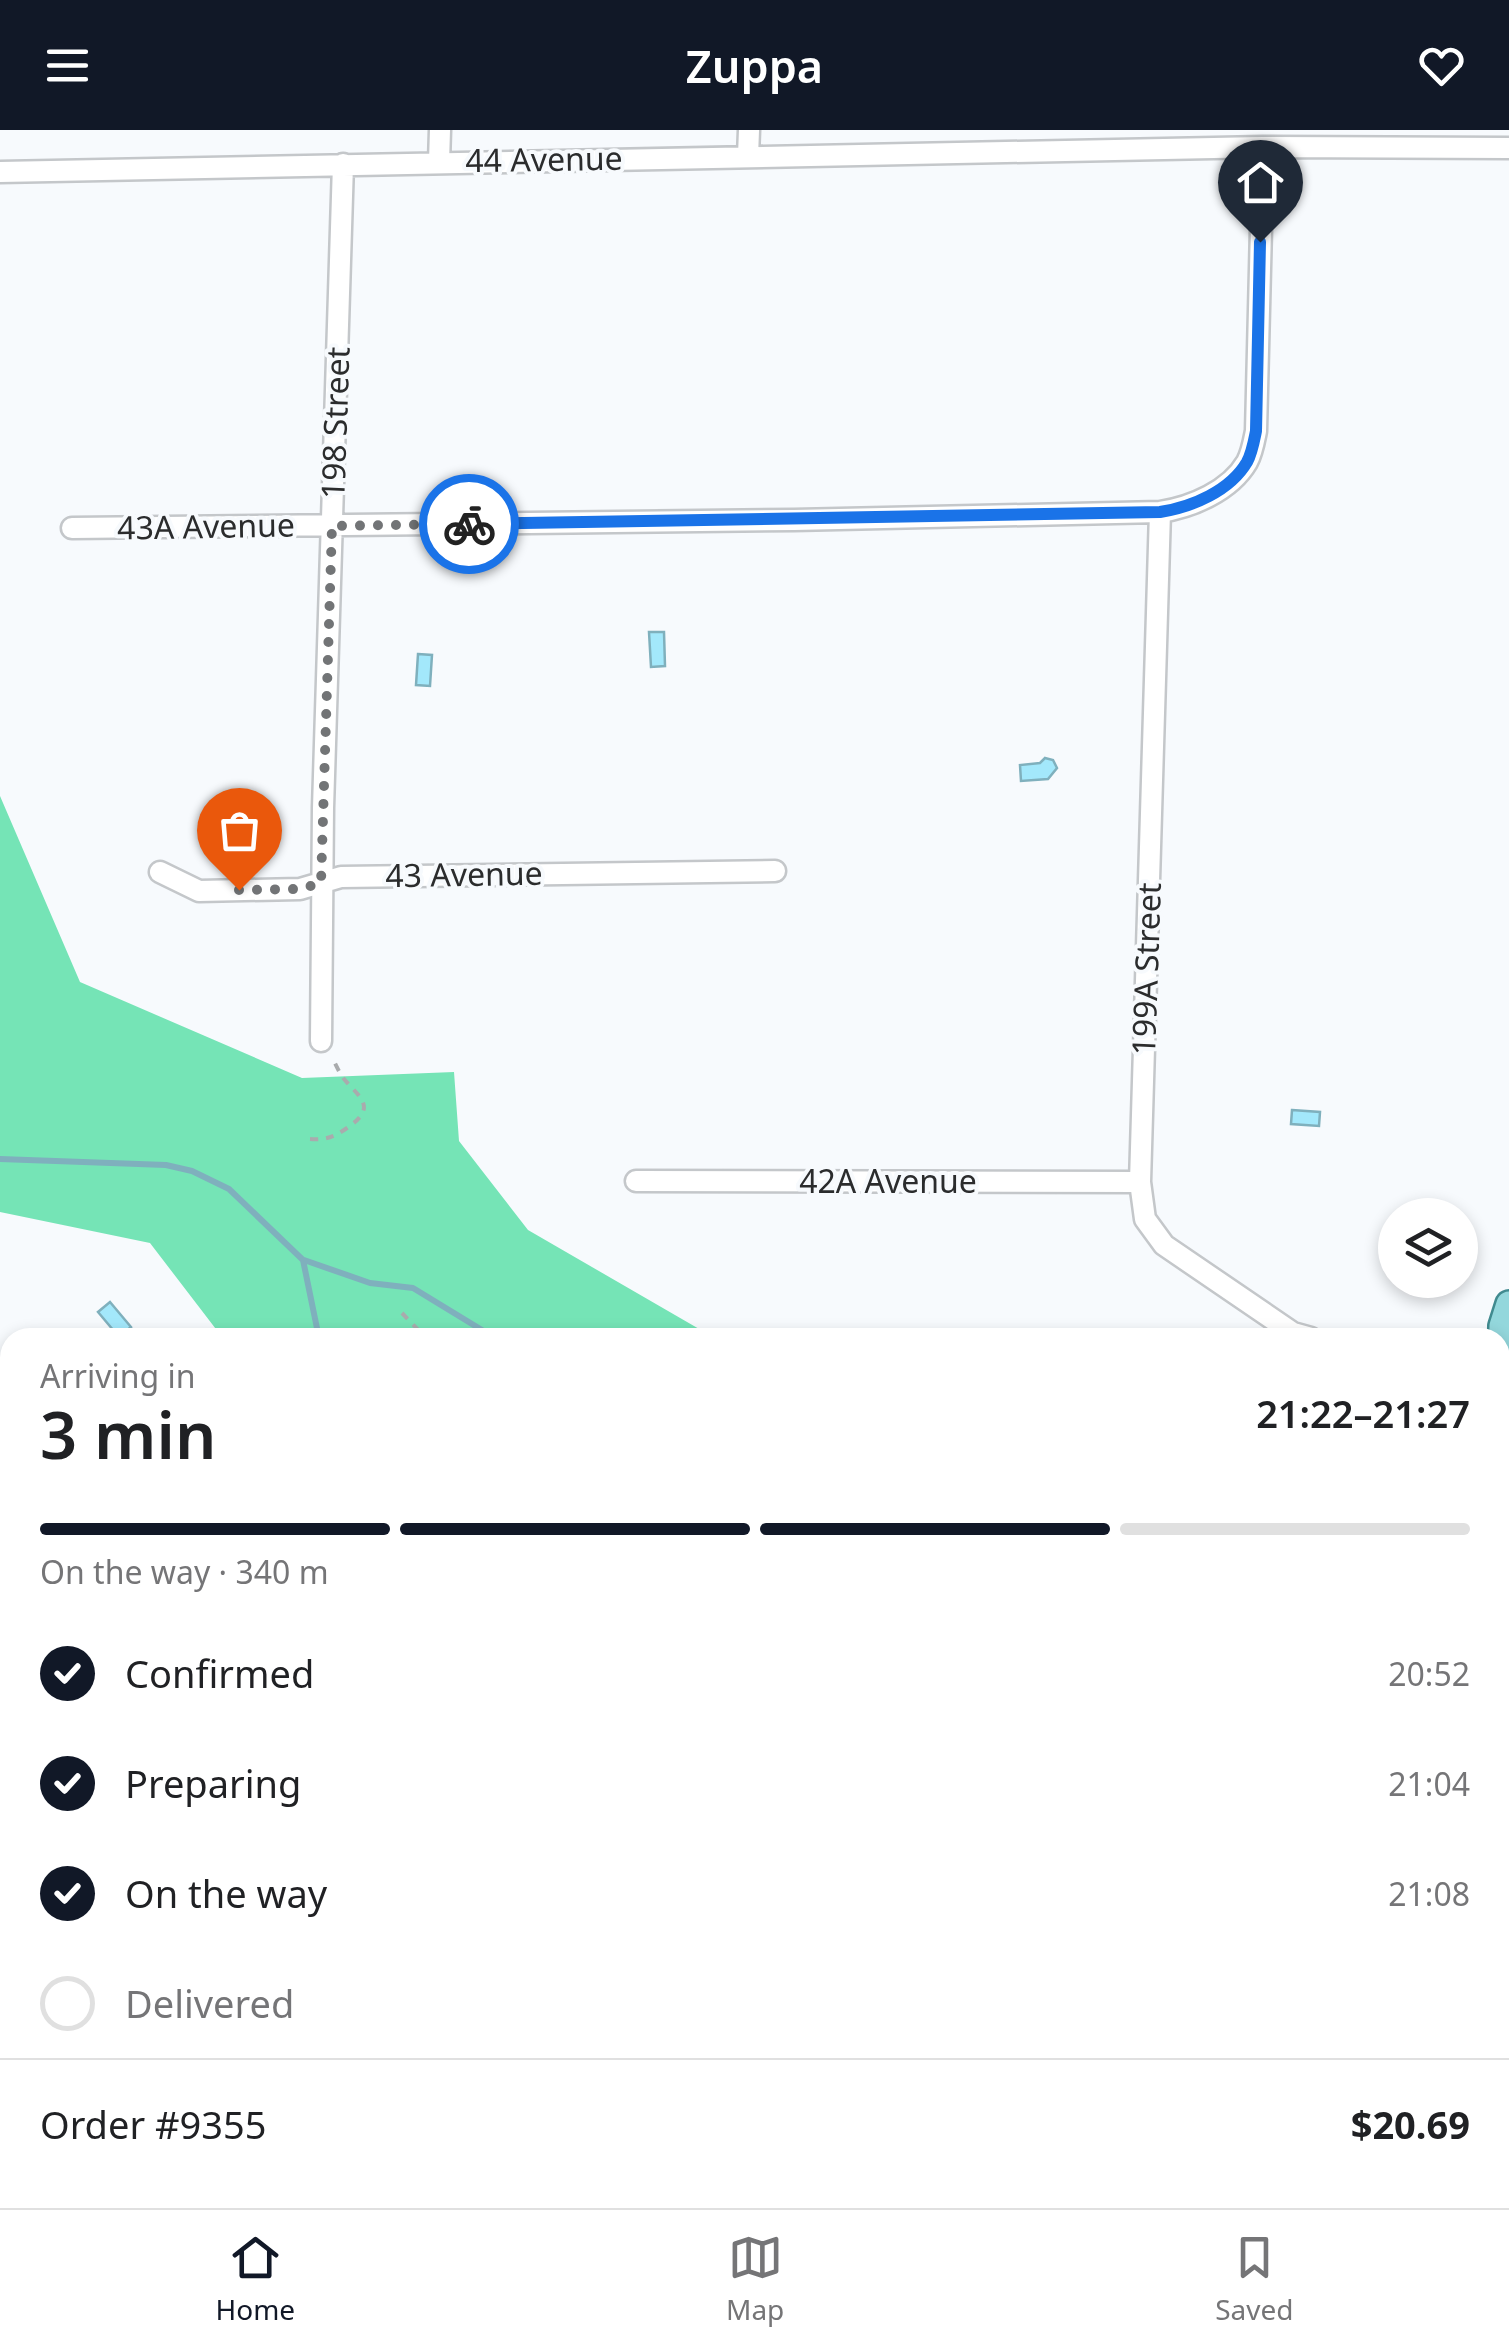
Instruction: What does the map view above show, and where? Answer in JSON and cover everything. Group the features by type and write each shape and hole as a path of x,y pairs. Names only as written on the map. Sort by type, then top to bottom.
{"main road":[{"path":"1502,1328 1509,1304"}],"street":[{"path":"438,162 440,130"},
{"path":"748,156 749,130"},
{"name":"44 Avenue","path":"0,172 1263,147 1509,148"},
{"name":"43A Avenue","path":"72,528 1160,512 1189,508 1231,481 1248,460 1256,431 1263,147"},
{"name":"198 Street","path":"322,1041 321,883 344,164"},
{"name":"199A Street","path":"1160,512 1140,1182 1145,1219 1164,1245 1286,1328"},
{"name":"43 Avenue","path":"160,872 198,890 300,889 341,877 774,871"},
{"name":"42A Avenue","path":"636,1181 1140,1182"}],"path":[{"path":"310,1139 334,1138 360,1120 364,1106 359,1091 342,1077 322,1041"},
{"path":"402,1313 416,1328"}],"green space":[{"path":"0,796 80,982 302,1078 454,1072 459,1141 528,1230 697,1328 215,1328 150,1243 0,1212"}],"water":[{"path":"649,632 664,632 665,666 651,667"},
{"path":"418,654 432,655 430,686 416,685"},
{"path":"1045,758 1053,760 1057,768 1048,779 1021,781 1020,765 1040,763"},
{"path":"1292,1110 1320,1112 1319,1126 1291,1124"},
{"path":"110,1302 131,1327 111,1328 98,1312"}],"waterway":[{"path":"0,1159 166,1165 192,1171 229,1189 303,1260 317,1328"},
{"path":"304,1260 370,1283 413,1288 479,1328"}],"way so far":[{"path":"239,890 300,889 321,883 332,526 469,524"}],"route":[{"path":"469,524 878,519 1189,508 1231,481 1248,460 1256,431 1260,242"}]}
